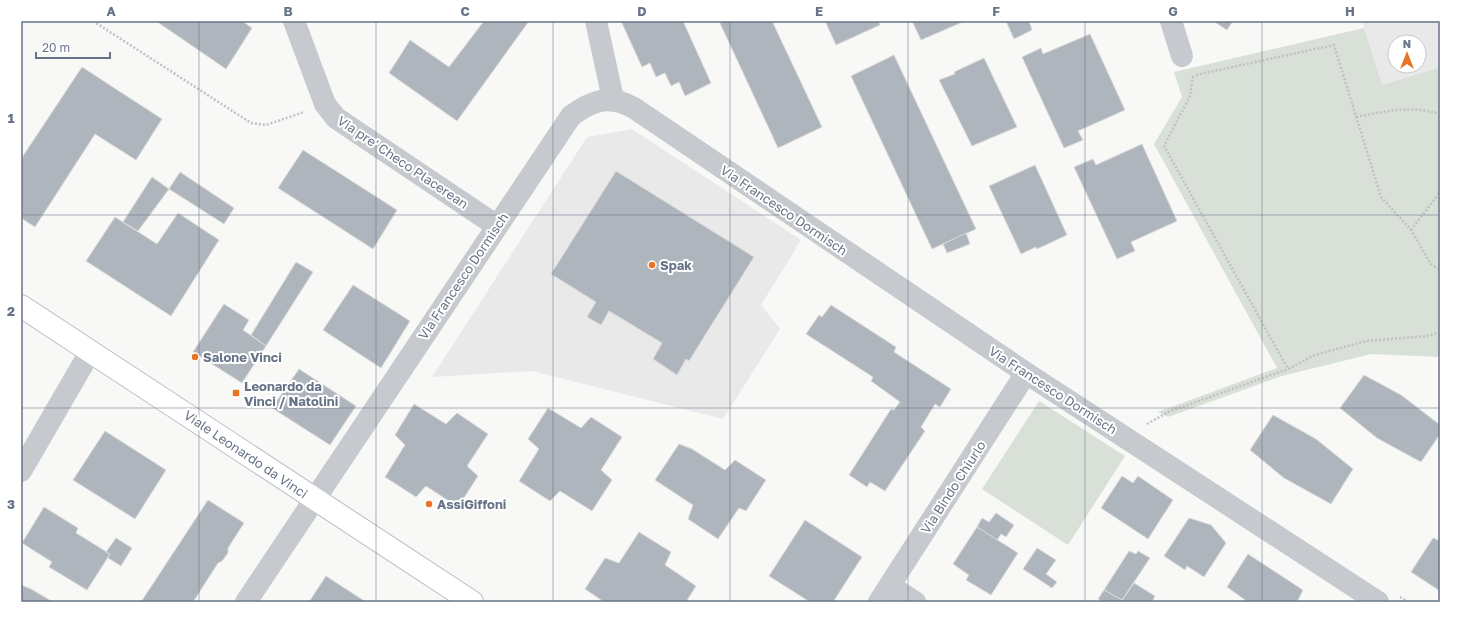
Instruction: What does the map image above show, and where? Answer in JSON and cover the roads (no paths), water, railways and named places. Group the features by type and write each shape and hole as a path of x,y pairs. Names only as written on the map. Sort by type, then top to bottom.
{"main road":[{"name":"Viale Leonardo da Vinci","path":"21,306 472,602"}],"street":[{"name":"Via pre' Checo Placerean","path":"294,21 325,104 336,118 497,226"},
{"path":"596,21 613,99"},
{"path":"1171,21 1182,56"},
{"name":"Via Francesco Dormisch","path":"246,602 314,498 571,116 582,108 595,102 613,99 634,108 1026,373 1378,602"},
{"path":"21,471 90,352"},
{"name":"Via Bindo Chiurlo","path":"885,594 1026,373"},
{"path":"885,594 915,602"}],"place":[{"name":"Spak","path":"652,265"},
{"name":"Salone Vinci","path":"195,357"},
{"name":"Leonardo da Vinci / Natolini","path":"236,393"},
{"name":"AssiGiffoni","path":"429,504"}]}
